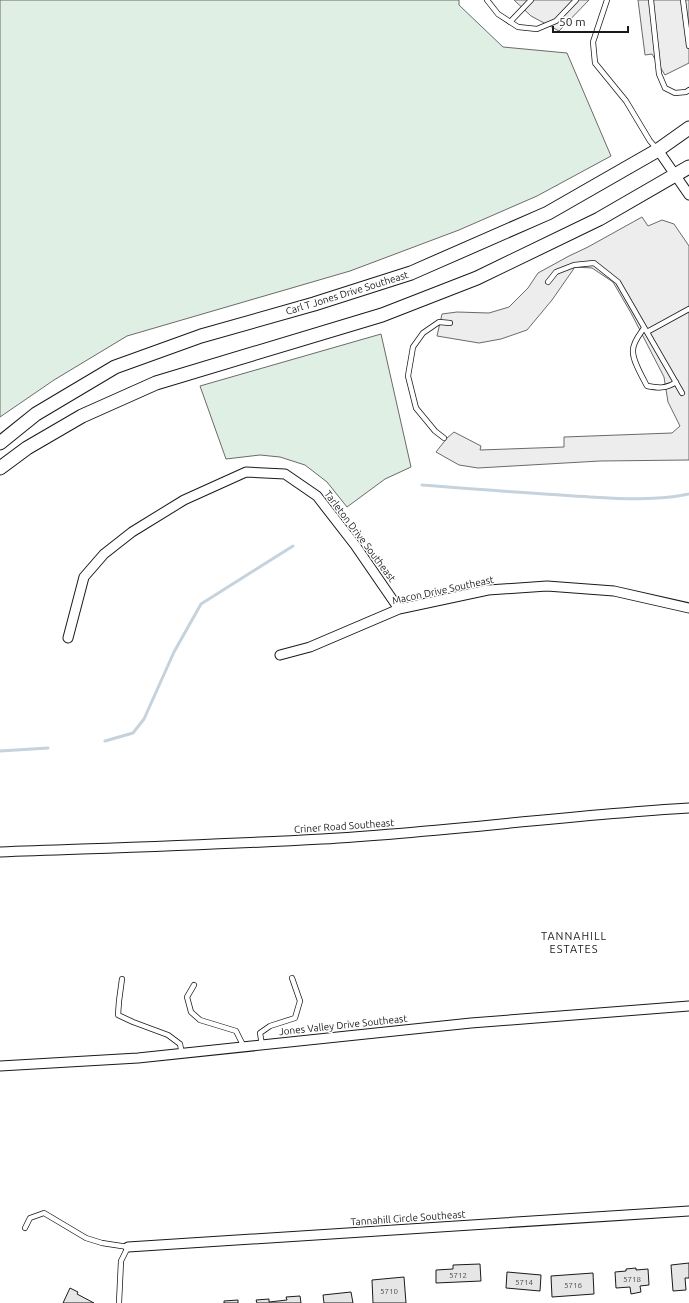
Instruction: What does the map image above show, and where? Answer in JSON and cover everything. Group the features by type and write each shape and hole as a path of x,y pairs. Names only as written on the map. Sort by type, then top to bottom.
{"main road":[{"name":"Carl T Jones Drive Southeast","path":"0,443 36,414 115,367 201,336 314,304 410,273 548,213 658,150 689,128"},
{"path":"0,468 27,448 82,416 156,383 382,315 478,278 599,219 689,167"}],"street":[{"path":"658,150 689,195"},
{"name":"Tarleton Drive Southeast","path":"68,638 84,577 104,554 132,532 184,500 246,472 285,474 317,496 355,545 399,609"},
{"name":"Macon Drive Southeast","path":"280,655 310,647 399,609 488,590 548,586 614,591 689,608"},
{"name":"Criner Road Southeast","path":"0,852 323,839 464,828 618,812 689,808"},
{"name":"Jones Valley Drive Southeast","path":"0,1066 138,1058 472,1023 689,1006"},
{"name":"Tannahill Circle Southeast","path":"128,1247 689,1211"}],"lane":[{"path":"487,0 498,14 518,27 538,29 556,21 576,0"},
{"path":"510,22 531,0"},
{"path":"607,0 593,42 595,63 626,101 650,141 658,150"},
{"path":"651,0 659,74 665,88 675,93 686,92 689,90"},
{"path":"683,0 689,46"},
{"path":"548,282 556,272 574,265 594,263 618,282 682,393"},
{"path":"676,382 670,386 658,388 647,386 633,357 633,349 645,330 689,309"},
{"path":"444,438 435,431 416,408 408,376 413,347 423,333 439,322 450,323"},
{"path":"262,1045 260,1033 270,1026 295,1018 300,1001 292,978"},
{"path":"122,979 118,1001 118,1015 168,1035 180,1044 182,1054"},
{"path":"194,985 187,997 191,1012 200,1020 236,1031 244,1047"},
{"path":"25,1228 30,1218 44,1213 86,1238 102,1243 128,1247 121,1261 119,1303"}],"green space":[{"path":"0,0 459,0 459,5 503,47 567,53 611,156 537,196 459,230 350,271 127,336 54,380 0,417"},
{"path":"381,334 411,467 385,479 347,507 327,482 305,465 280,457 260,455 226,459 200,386"}],"shaded area":[{"path":"514,0 589,0 559,31 531,16"},
{"path":"638,0 689,0 689,63 665,75 652,54 645,55"},
{"path":"642,217 648,226 662,220 674,224 689,246 689,460 600,461 478,468 459,465 436,452 454,432 481,446 480,450 564,447 564,437 672,433 680,426 668,402 664,377 631,313 613,282 592,268 575,267 552,300 527,330 501,339 479,343 437,336 442,314 457,312 489,313 509,307 528,288 538,273"}],"building":[{"path":"689,1263 689,1278 685,1278 686,1290 673,1291 671,1265"},
{"path":"480,1264 481,1281 436,1283 436,1270 453,1269 453,1265"},
{"path":"636,1268 636,1270 648,1269 649,1285 640,1286 641,1292 631,1294 630,1287 616,1288 615,1272"},
{"path":"507,1272 541,1275 540,1291 506,1288"},
{"path":"593,1273 594,1294 552,1297 551,1276"},
{"path":"404,1277 406,1303 373,1303 372,1280"},
{"path":"70,1288 78,1292 77,1294 94,1303 63,1303"},
{"path":"351,1292 353,1303 324,1303 323,1295"},
{"path":"300,1296 301,1303 257,1303 256,1300 269,1299 269,1302 287,1300 286,1297"},
{"path":"238,1300 238,1303 224,1303 224,1301"}],"waterway":[{"path":"422,485 536,494 646,499 689,494"},
{"path":"105,741 133,733 144,719 174,652 201,604 293,546"},
{"path":"0,751 48,748"}],"district":[{"name":"TANNAHILL ESTATES","path":"574,942"}]}
